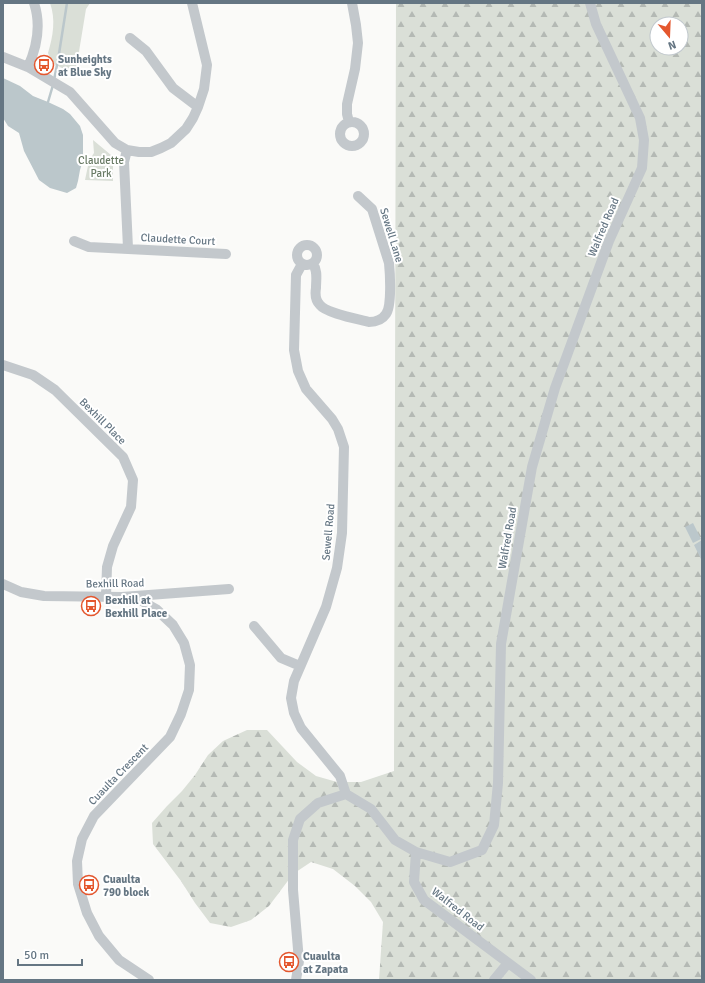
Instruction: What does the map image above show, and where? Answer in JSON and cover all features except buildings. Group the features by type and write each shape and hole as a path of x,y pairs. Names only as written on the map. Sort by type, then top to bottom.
{"street":[{"path":"28,67 34,50 37,33 37,16 34,3"},
{"path":"3,57 28,67 70,92 115,143 127,150 151,152 171,143 186,129 198,107 204,89 207,66 192,3"},
{"path":"349,122 347,104 355,69 358,43 352,3"},
{"name":"Walfred Road","path":"531,980 424,900 414,882 416,852 450,862 482,850 494,825 498,783 501,644 532,467 555,388 609,241 642,168 644,140 640,118 596,24 590,3"},
{"path":"130,38 146,51 173,88 198,107"},
{"name":"Claudette Court","path":"127,150 124,162 128,248"},
{"name":"Sewell Lane","path":"313,264 316,270 316,300 320,306 326,310 369,322 378,321 386,314 389,309 389,264 372,209 358,196"},
{"name":"Claudette Court","path":"74,241 89,247 226,254"},
{"name":"Sewell Road","path":"313,264 318,254 316,250 310,245 306,244 300,248 297,255 299,262 302,264 296,275 295,360 306,389 332,419 338,429 344,447 342,533 337,568 326,607 294,681 291,698 294,713 302,728 340,776 346,794"},
{"path":"302,264 313,264"},
{"name":"Bexhill Place","path":"3,365 32,375 55,390 123,457 133,480 131,507 112,546 106,567 106,596"},
{"name":"Bexhill Road","path":"3,584 21,592 44,596 122,596 229,589"},
{"name":"Cuaulta Crescent","path":"122,596 140,600 156,609 173,625 184,643 190,665 189,690 181,714 170,736 94,816 82,839 77,861 78,884 88,913 99,936 119,960 149,980"},
{"path":"254,626 281,658 300,666"},
{"path":"296,980 299,961 293,890 293,840 300,819 318,803 346,794 371,809 395,840 416,852"},
{"path":"494,980 508,963"}],"green space":[{"path":"50,3 90,3 86,9 75,76 52,63 48,53 53,28 53,16"},
{"path":"396,3 702,3 702,980 379,980 383,922 371,902 355,886 333,869 311,862 293,874 269,906 251,920 231,927 210,923 153,844 152,823 182,791 208,755 223,741 247,730 267,730 297,762 316,776 337,782 361,782 394,771"},
{"name":"Claudette Park","path":"93,140 111,155 113,160 113,181 85,180 89,161 94,153"}],"shaded area":[{"path":"3,78 20,86 33,96 63,109 70,114 80,126 83,135 83,160 76,188 67,193 50,188 39,180 24,151 19,133 8,126 3,118"},
{"path":"693,523 701,539 693,543 685,527"},
{"path":"702,540 702,559 701,559 694,545"}],"waterway":[{"path":"54,80 67,3"},
{"path":"48,102 53,85"}],"place":[{"name":"Sunheights at Blue Sky","path":"44,65"},
{"name":"Bexhill at Bexhill Place","path":"91,606"},
{"name":"Cuaulta 790 block","path":"89,885"},
{"name":"Cuaulta at Zapata","path":"289,962"}]}
